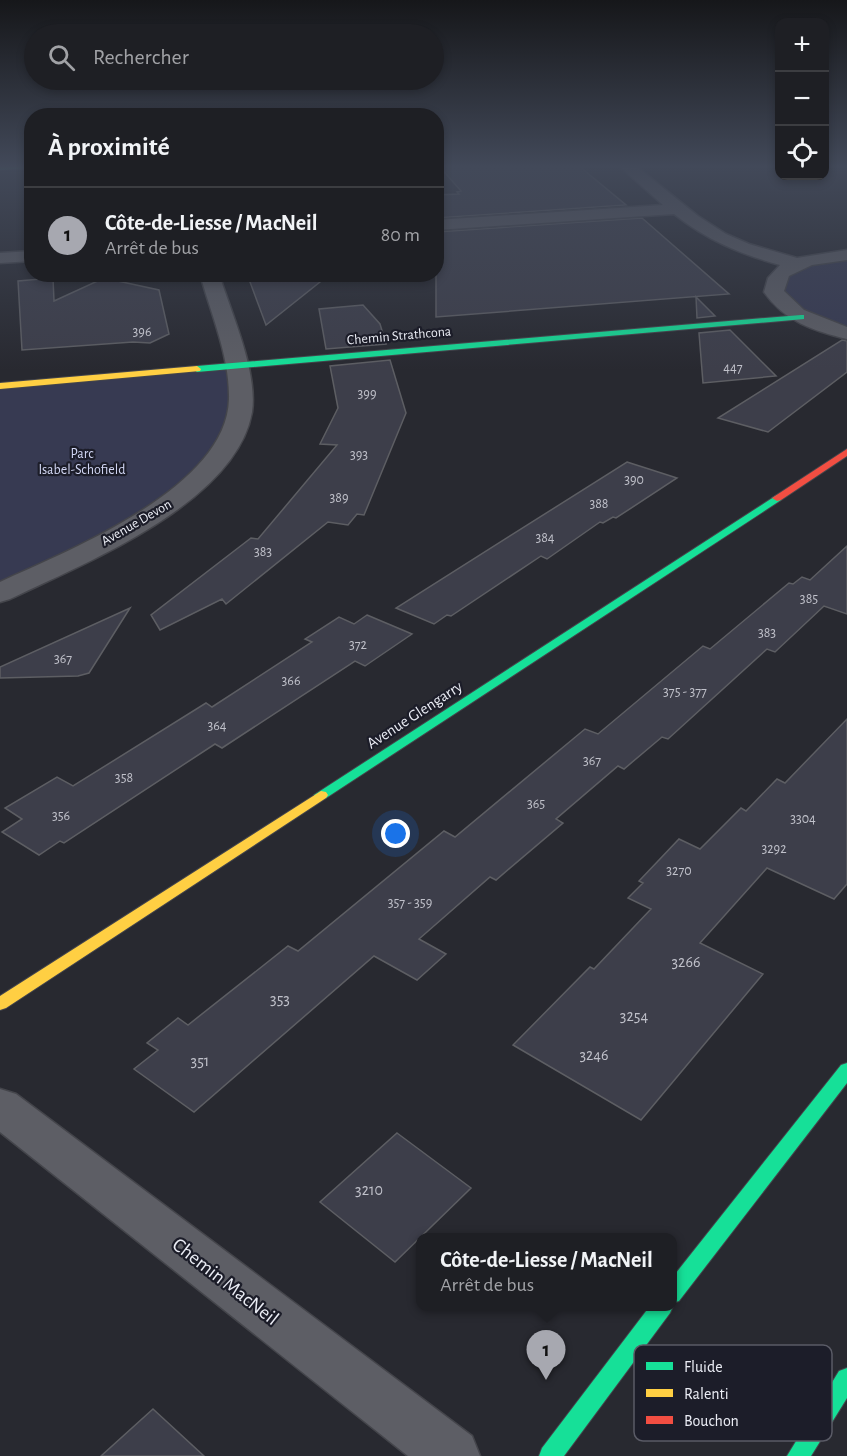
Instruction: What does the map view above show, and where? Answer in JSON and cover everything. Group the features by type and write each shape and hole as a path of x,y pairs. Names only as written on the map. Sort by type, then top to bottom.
{"main road":[{"name":"Chemin Strathcona","path":"0,386 801,317"},
{"name":"Avenue Glengarry","path":"0,1004 847,452"},
{"path":"677,1288 847,1070"},
{"path":"549,1456 659,1311"},
{"path":"832,1402 847,1378"},
{"path":"798,1456 807,1441"}],"street":[{"path":"714,234 736,245 797,264"},
{"path":"847,255 823,257 797,264 784,271 776,279 774,292 783,304 801,317 847,333"},
{"path":"0,258 24,256"},
{"name":"Avenue Devon","path":"0,593 133,526 173,502 209,470 231,440 240,411 236,365 210,282"},
{"name":"Chemin MacNeil","path":"0,1107 452,1456"}],"green space":[{"path":"847,255 847,333 783,305 784,271"},
{"name":"Parc Isabel-Schofield","path":"236,365 240,411 173,502 0,593 0,386"}],"building":[{"path":"444,234 660,234 729,294 436,317 436,282 444,282"},
{"path":"18,281 53,282 54,301 95,282 122,282 159,290 169,334 150,343 133,342 22,350"},
{"path":"250,282 320,282 266,325"},
{"path":"696,297 715,316 697,318"},
{"path":"363,305 380,324 386,344 326,349 319,309"},
{"path":"730,330 776,376 703,383 699,333"},
{"path":"842,340 847,341 847,372 768,432 718,418"},
{"path":"390,360 406,413 364,515 357,514 348,525 328,522 226,604 222,599 160,630 151,615 251,538 258,539 337,445 320,444 338,408 330,366"},
{"path":"627,462 677,478 616,518 600,522 547,559 541,556 451,616 447,615 434,624 396,608"},
{"path":"847,546 847,614 824,606 775,652 767,649 668,739 662,737 624,769 618,766 556,819 563,823 496,880 490,877 419,939 446,954 417,980 374,956 194,1112 134,1069 158,1050 147,1043 178,1018 188,1025 288,946 298,951 444,831 455,837 585,729 598,734 703,646 710,649 789,583 793,584 802,577 810,580"},
{"path":"130,608 89,673 78,676 0,678 0,667"},
{"path":"367,615 412,634 365,666 355,661 222,748 215,744 64,843 60,841 39,855 2,832 22,819 5,808 57,777 73,786 206,703 212,707 312,642 305,639 339,617 354,624"},
{"path":"847,719 847,884 834,899 767,868 700,943 763,974 641,1120 513,1045 590,967 594,969 651,909 628,898 643,883 639,881 679,839 700,849 741,808 746,811 777,779 785,783"},
{"path":"397,1133 471,1188 425,1233 416,1233 416,1242 395,1262 320,1202"},
{"path":"153,1409 204,1456 101,1456"}],"traffic: fast":[{"path":"197,369 801,317"},
{"path":"321,795 777,498"},
{"path":"677,1288 847,1070"},
{"path":"550,1456 659,1311"},
{"path":"832,1402 847,1378"},
{"path":"798,1456 807,1441"}],"traffic: slow":[{"path":"0,386 197,369"},
{"path":"0,1004 321,795"}],"traffic: jam":[{"path":"777,498 847,452"}],"place":[{"name":"Côte-de-Liesse / MacNeil","path":"546,1380"}]}
